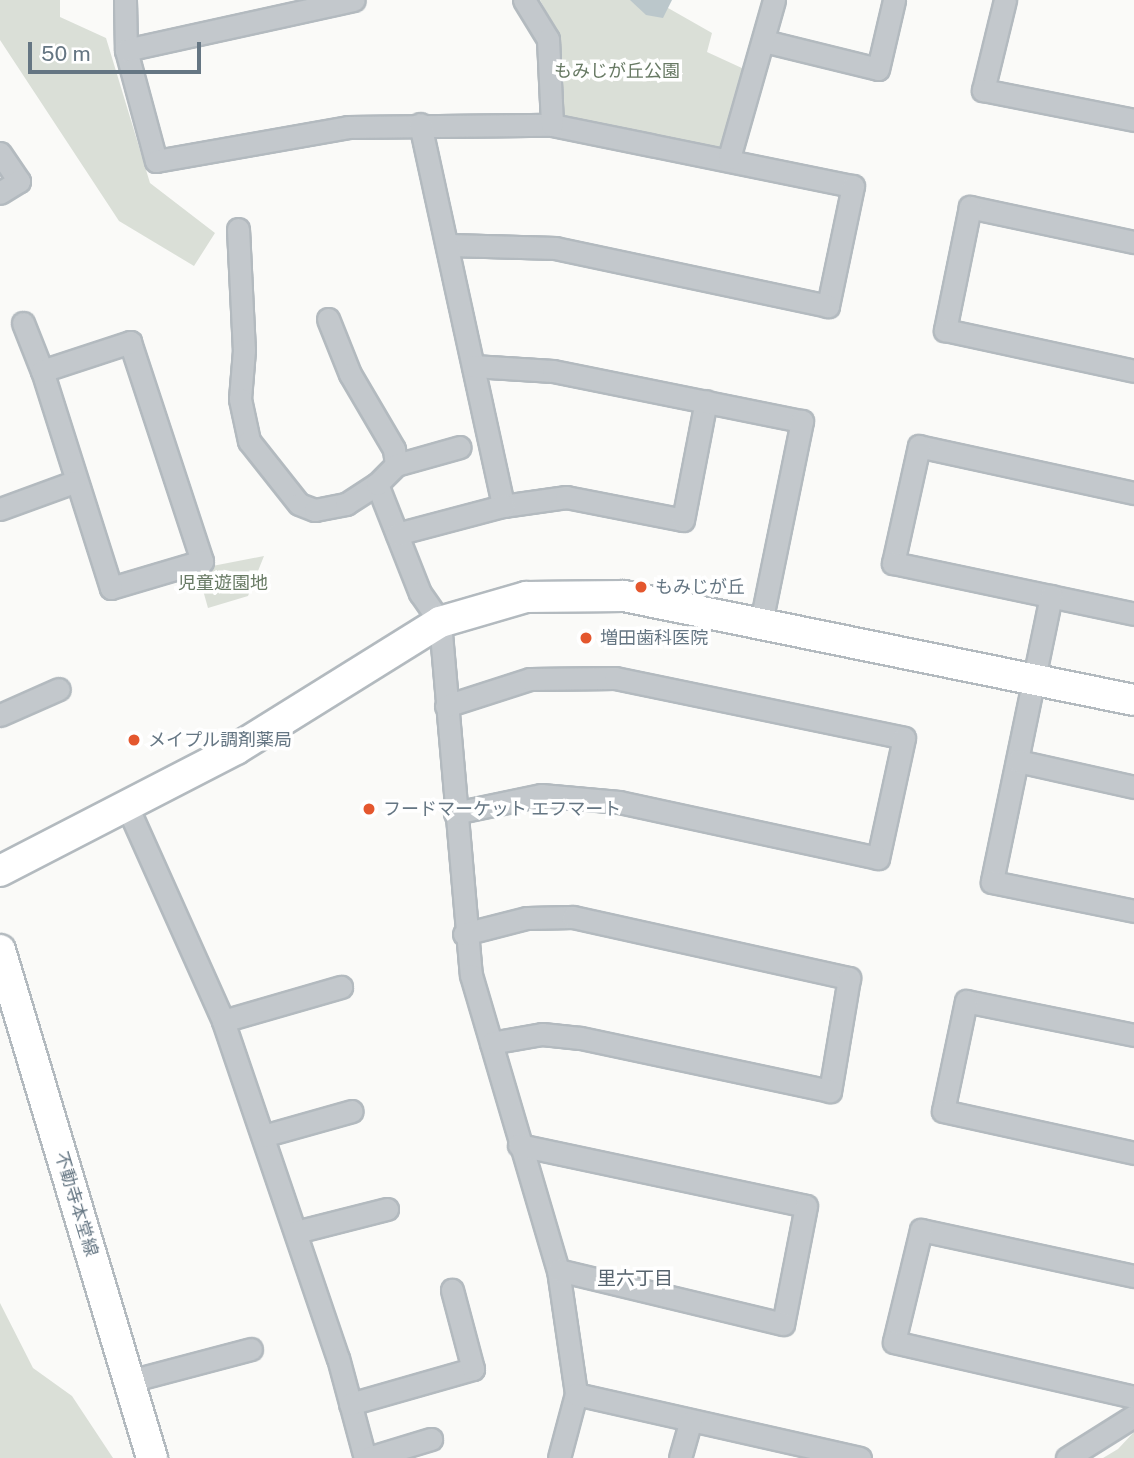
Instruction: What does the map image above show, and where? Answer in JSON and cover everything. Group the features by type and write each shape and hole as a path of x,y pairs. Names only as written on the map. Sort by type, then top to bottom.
{"street":[{"path":"125,0 126,50 156,161 348,128 420,124 552,125 729,158 853,186 828,306 556,248 450,245"},
{"path":"126,50 354,0"},
{"path":"524,0 548,39 552,125"},
{"path":"729,158 774,0"},
{"path":"764,41 878,69 894,0"},
{"path":"1005,0 983,90 1134,120"},
{"path":"420,124 450,245 503,506"},
{"path":"0,152 19,181 0,193"},
{"path":"1134,242 970,207 945,330 1134,371"},
{"path":"238,229 244,350 240,399 249,441 299,505 315,510 346,504 377,484 396,465 460,447"},
{"path":"328,318 350,374 394,449 396,465"},
{"path":"23,323 42,371 74,482 111,588 202,561 130,342 42,371"},
{"path":"473,366 553,371 802,421 761,622"},
{"path":"397,534 503,506 566,497 683,520 706,401"},
{"path":"1134,493 919,446 893,563 1134,614"},
{"path":"0,509 74,482"},
{"path":"377,484 397,534 440,622 464,934 519,1145 558,1270 576,1394 559,1458"},
{"path":"0,871 236,749 440,622 526,597 624,596 1134,700"},
{"path":"1051,596 992,882 1134,911"},
{"path":"446,706 530,679 615,678 904,738 878,859 619,802 541,795 455,813"},
{"path":"0,715 59,689"},
{"path":"1018,761 1134,787"},
{"path":"127,806 223,1021 296,1233 367,1458 431,1439"},
{"path":"464,934 527,918 573,917 849,978 830,1091 580,1038 541,1034 491,1043"},
{"name":"不動寺本堂線","path":"0,950 152,1458"},
{"path":"223,1021 341,987"},
{"path":"1134,1035 966,1001 943,1111 1134,1153"},
{"path":"262,1136 352,1111"},
{"path":"519,1145 806,1206 783,1324 558,1270"},
{"path":"296,1233 387,1209"},
{"path":"1134,1276 921,1230 894,1342 1134,1397"},
{"path":"350,1404 473,1369 452,1290"},
{"path":"130,1381 251,1349"},
{"path":"576,1394 797,1451 860,1458"},
{"path":"1067,1458 1134,1416"},
{"path":"680,1458 690,1422"}],"green space":[{"path":"0,0 60,0 60,17 106,38 150,183 215,233 194,266 119,221 0,40"},
{"name":"もみじが丘公園","path":"540,0 654,0 712,33 707,52 744,69 723,149 562,116 559,35"},
{"name":"児童遊園地","path":"264,556 248,596 208,608 197,569"},
{"path":"0,1303 33,1368 72,1396 113,1458 0,1458"},
{"path":"1134,1432 1134,1458 1103,1458 1118,1449"}],"shaded area":[{"path":"630,0 672,0 663,18 646,15"}],"place":[{"name":"もみじが丘","path":"641,587"},
{"name":"増田歯科医院","path":"586,638"},
{"name":"メイプル調剤薬局","path":"134,740"},
{"name":"フードマーケット エフマート","path":"369,809"}],"district":[{"name":"里六丁目","path":"635,1279"}]}
